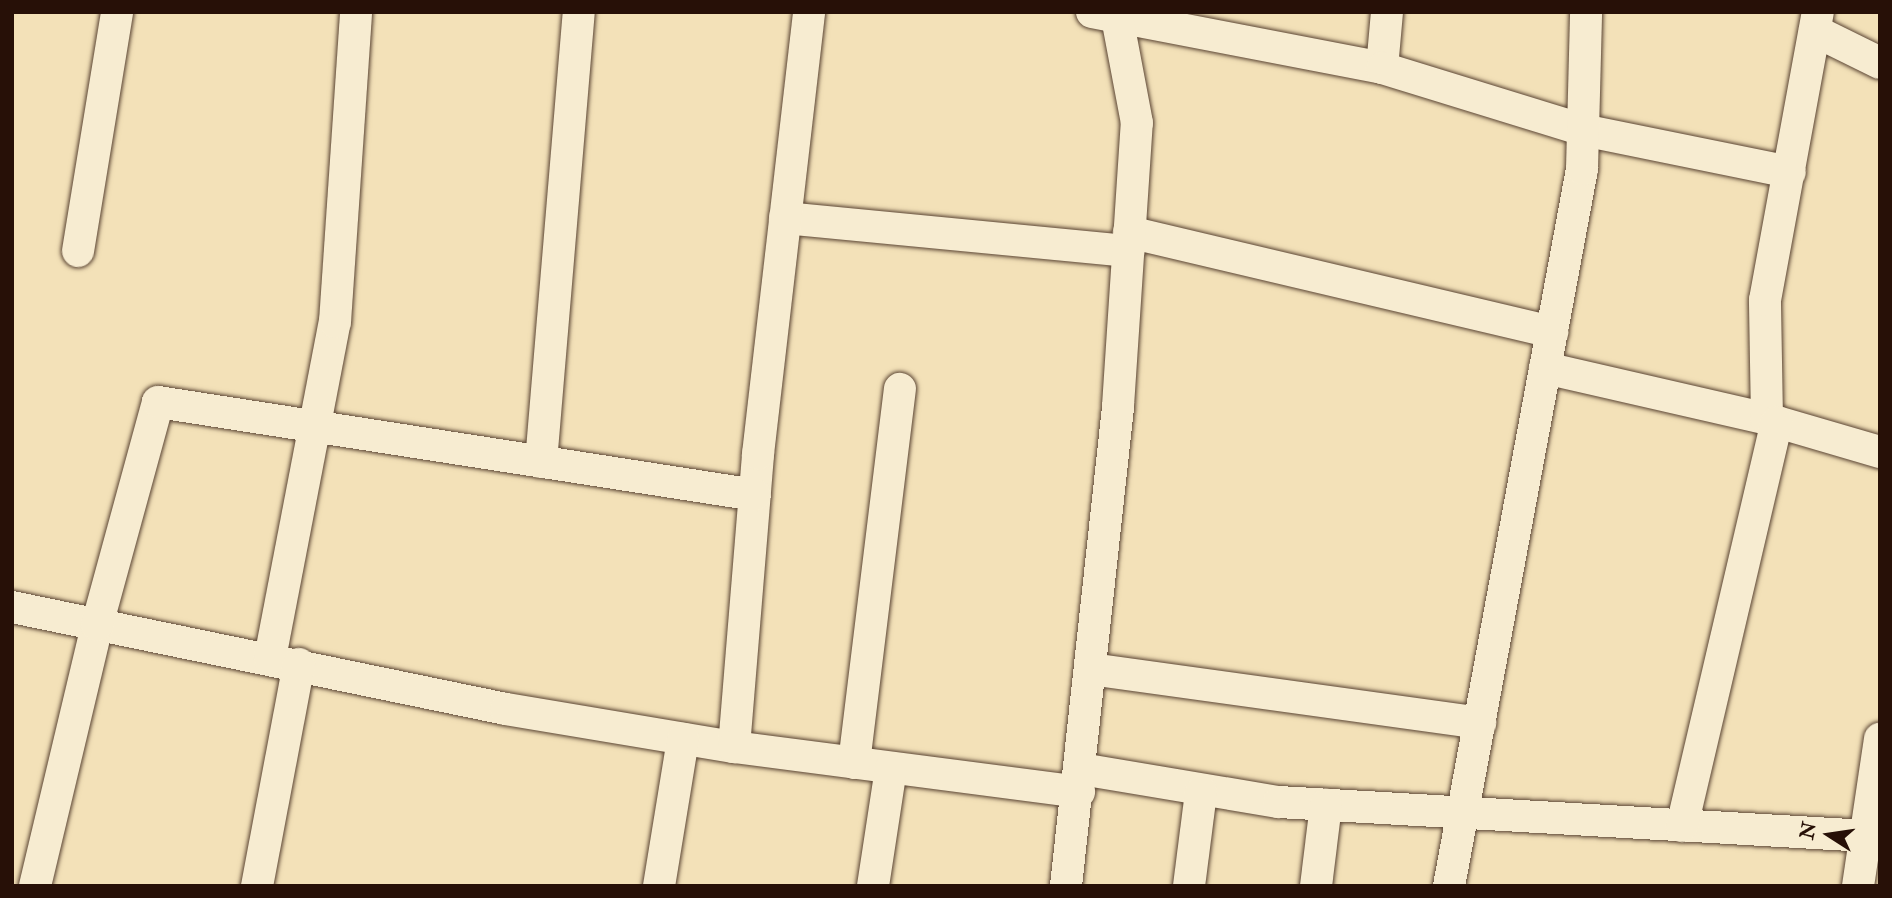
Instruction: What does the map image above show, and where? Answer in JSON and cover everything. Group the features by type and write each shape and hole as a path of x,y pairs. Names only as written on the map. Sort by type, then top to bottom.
{"street":[{"path":"78,251 117,12"},
{"path":"257,886 315,427 338,295 355,12"},
{"path":"541,462 579,12"},
{"path":"734,747 755,495 809,12"},
{"path":"1382,68 1388,12"},
{"path":"1449,886 1582,169 1586,12"},
{"path":"1066,886 1091,668 1137,123 1108,14 1382,68 1583,130 1790,172"},
{"path":"1682,826 1772,421 1765,300 1816,21 1880,63"},
{"path":"785,218 1129,241 1552,332"},
{"path":"1545,368 1772,421 1880,452"},
{"path":"854,763 900,390"},
{"path":"35,886 97,625 158,402 755,495"},
{"path":"12,607 285,661 506,709 734,747 891,768 1080,780 1326,804 1463,814 1866,836"},
{"path":"1091,668 1480,723"},
{"path":"659,886 683,738"},
{"path":"1858,886 1880,739"},
{"path":"873,886 891,768"},
{"path":"1189,886 1201,792"},
{"path":"1316,886 1326,804"}]}
